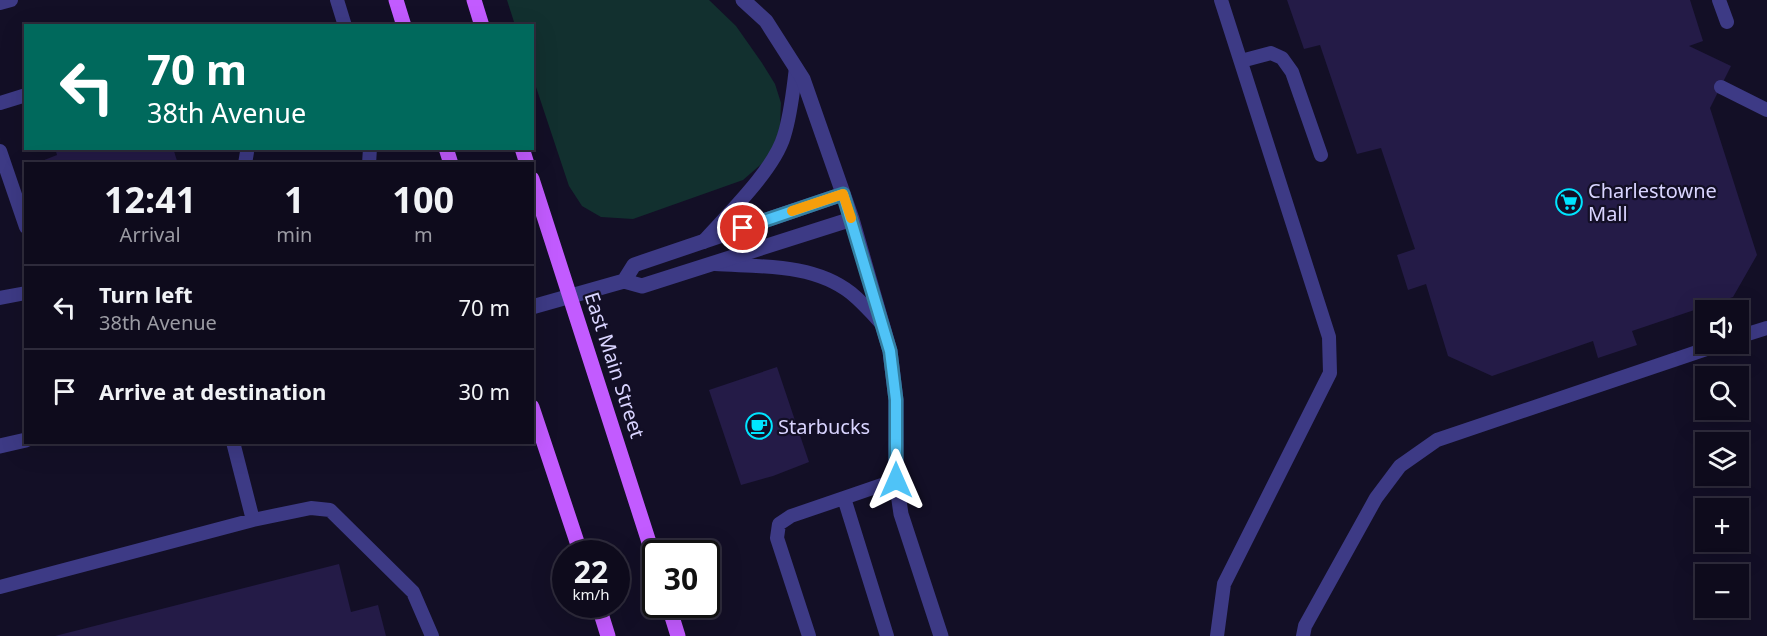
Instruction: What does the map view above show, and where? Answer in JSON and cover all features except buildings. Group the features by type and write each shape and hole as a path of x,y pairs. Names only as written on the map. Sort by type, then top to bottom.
{"main road":[{"path":"396,0 404,24"},
{"path":"474,0 481,24"},
{"name":"East Main Street","path":"534,185 648,540"},
{"path":"534,413 576,540"},
{"path":"602,618 608,636"},
{"path":"672,618 678,636"}],"street":[{"path":"743,0 766,21 803,79 852,219 890,351 896,400 896,480 901,514 941,636"},
{"path":"624,281 634,265 843,194"},
{"path":"534,306 624,281 642,286 852,219"},
{"path":"0,446 24,440"}],"lane":[{"path":"0,3 11,0"},
{"path":"336,0 344,24"},
{"path":"1217,636 1224,584 1330,372 1329,337 1221,0"},
{"path":"1719,0 1727,22"},
{"path":"1241,61 1271,53 1282,58 1292,72 1321,155"},
{"path":"703,242 746,195 769,165 784,138 796,68"},
{"path":"1721,87 1767,110"},
{"path":"0,103 24,96"},
{"path":"0,151 24,222"},
{"path":"710,264 802,270 820,276 851,293 882,323"},
{"path":"0,298 24,293"},
{"path":"1749,334 1767,328"},
{"path":"1303,636 1305,626 1376,498 1400,466 1437,440 1695,353"},
{"path":"234,444 254,520"},
{"path":"809,636 777,538 779,524 791,516 896,480"},
{"path":"844,498 888,636"},
{"path":"0,587 254,520 311,508 330,510 413,592 432,636"}],"green space":[{"path":"507,0 709,0 736,26 775,84 781,103 780,126 775,146 765,161 743,180 633,219 601,217 582,206 569,186 534,81 534,24 515,24"}],"slow traffic":[{"path":"792,211 843,194 851,218"}],"place":[{"name":"Charlestowne Mall","path":"1569,202"},
{"name":"Starbucks","path":"759,426"}],"route":[{"path":"743,228 843,194 890,351 896,400 896,480"}]}
